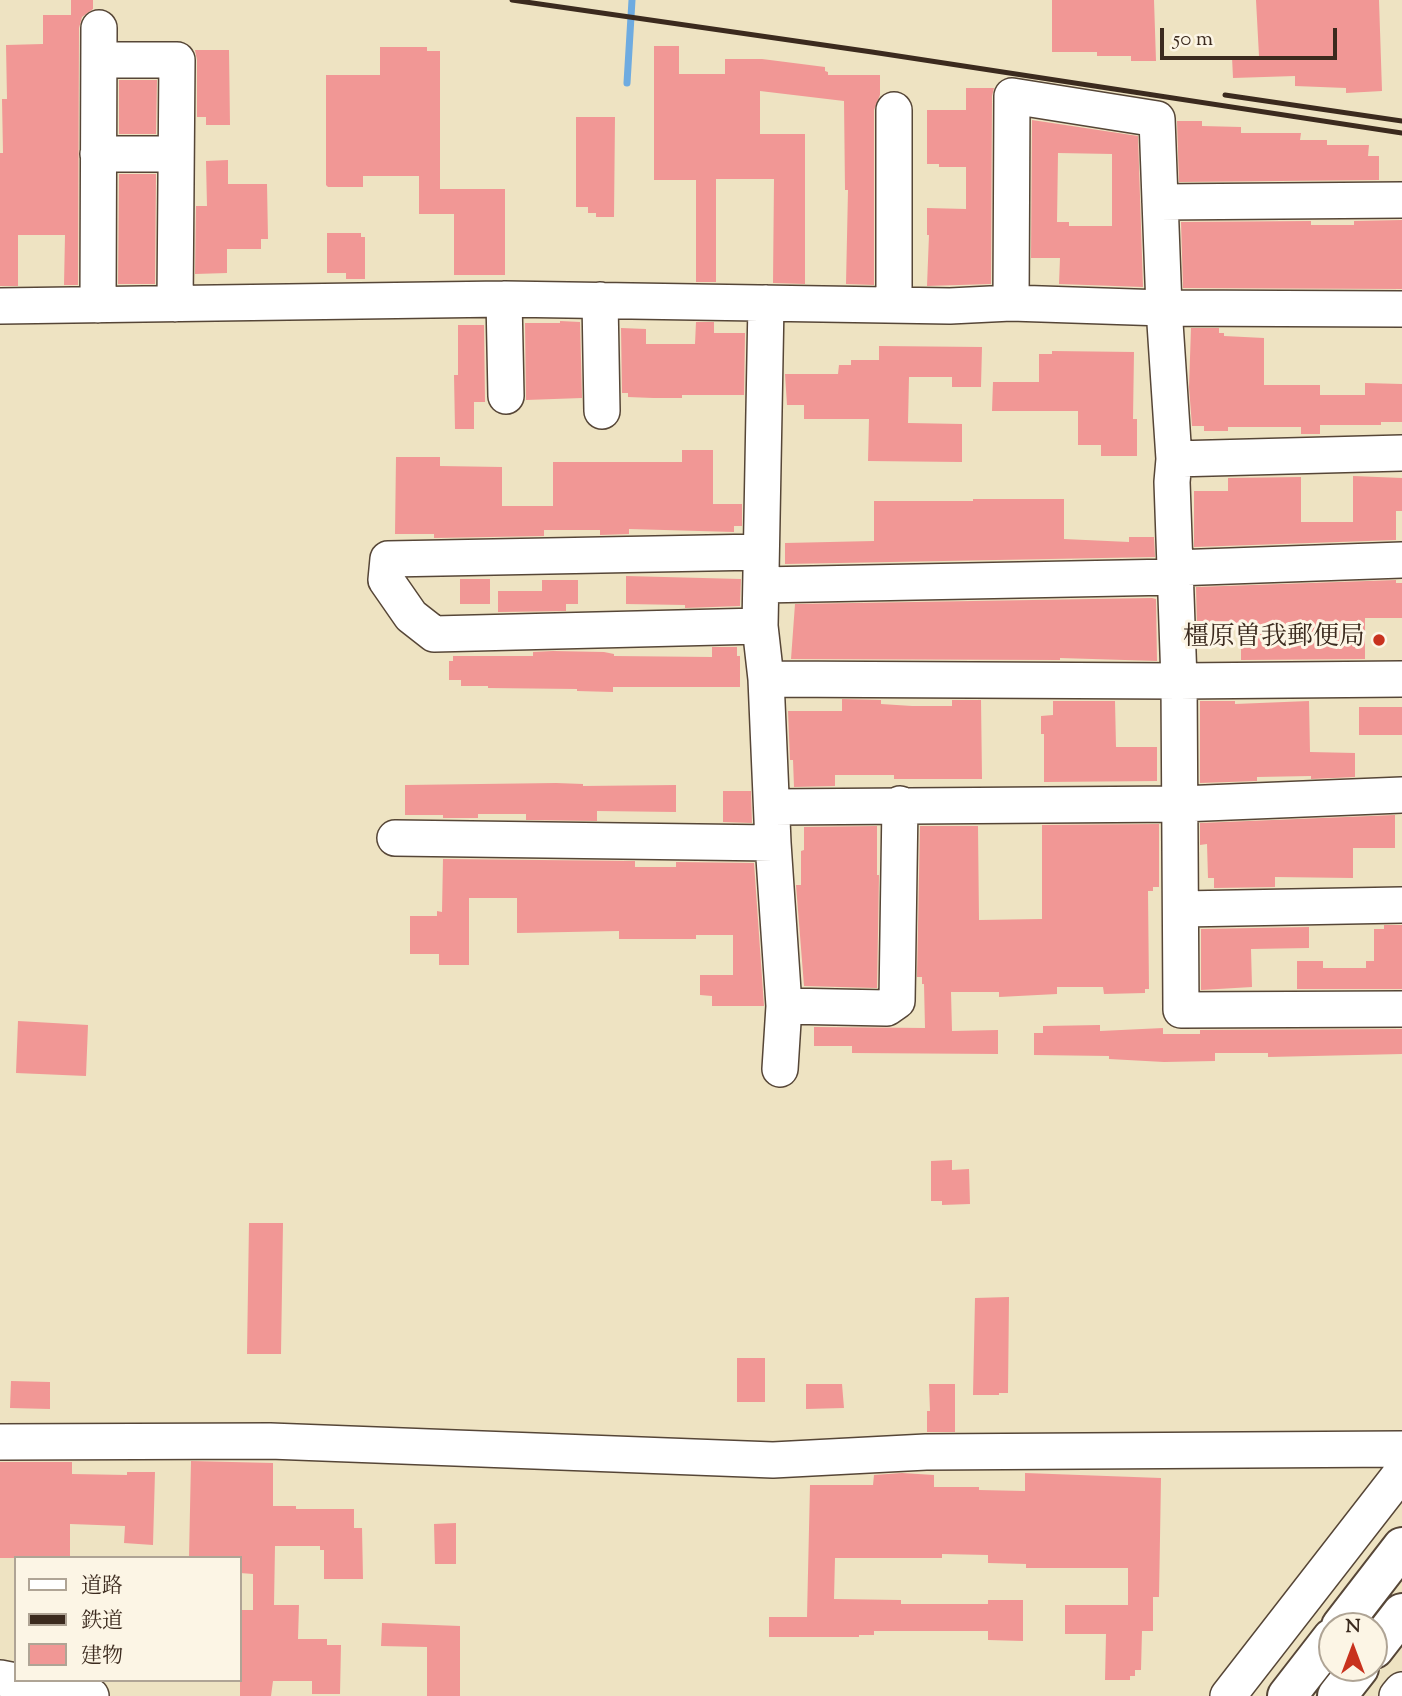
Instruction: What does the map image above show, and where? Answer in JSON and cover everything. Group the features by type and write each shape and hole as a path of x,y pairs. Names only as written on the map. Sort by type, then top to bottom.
{"highway":[{"path":"1352,1612 1402,1547"},
{"path":"1388,1631 1402,1613"},
{"path":"1287,1696 1318,1656"},
{"path":"1337,1696 1348,1682"}],"street":[{"path":"98,305 99,44 177,60 175,304"},
{"path":"1011,303 1012,96 1157,120 1164,308 1174,459 1171,482 1179,681 1181,1010 1402,1009"},
{"path":"894,110 894,305"},
{"path":"98,154 176,154"},
{"path":"1160,202 1402,200"},
{"path":"0,306 504,299 1402,309"},
{"path":"504,299 506,396"},
{"path":"600,300 602,411"},
{"path":"766,303 760,626 766,679 784,1006 780,1069"},
{"path":"1174,459 1402,453"},
{"path":"760,626 434,634 411,616 386,580 388,559 761,568 1174,573 1402,560"},
{"path":"766,679 1402,679"},
{"path":"773,807 1181,804 1402,795"},
{"path":"784,1006 887,1008 897,1001 900,804"},
{"path":"395,838 773,843"},
{"path":"1182,909 1402,905"},
{"path":"0,1442 270,1441 773,1460 926,1452 1402,1449"},
{"path":"1228,1696 1402,1472"},
{"path":"20,1682 91,1696"},
{"path":"1397,1696 1402,1690"}],"building":[{"path":"71,0 93,0 93,9 82,17 79,28 78,285 64,285 65,235 18,235 18,286 0,286 0,153 3,153 2,99 7,99 6,45 43,44 43,15 71,15"},
{"path":"1052,0 1154,0 1156,61 1131,61 1131,56 1097,56 1097,52 1052,52"},
{"path":"1256,0 1379,0 1382,91 1346,93 1346,88 1295,86 1295,76 1233,78 1232,57 1259,56"},
{"path":"654,46 679,46 679,74 725,74 725,59 762,59 825,67 828,75 880,75 880,95 874,110 874,285 846,284 848,190 845,190 844,101 760,91 760,134 805,134 805,284 773,283 774,179 716,179 716,282 696,282 696,180 654,180"},
{"path":"380,47 427,47 427,51 440,51 440,189 505,189 505,275 454,275 454,214 419,214 419,176 363,176 363,187 326,185 326,75 380,75"},
{"path":"195,50 229,50 230,125 206,125 206,117 197,117"},
{"path":"119,80 157,80 156,134 119,134"},
{"path":"966,88 994,88 991,284 927,286 927,208 966,209 966,167 927,164 927,110 966,110"},
{"path":"576,117 615,117 614,217 596,217 596,213 588,213 588,207 576,207"},
{"path":"1032,120 1138,136 1143,287 1059,284 1060,258 1031,258","holes":["1058,153 1112,154 1112,226 1069,226 1069,222 1057,222"]},
{"path":"1177,121 1202,121 1202,126 1241,127 1241,133 1301,133 1300,140 1327,140 1327,145 1369,145 1368,156 1379,156 1379,180 1179,182"},
{"path":"228,160 228,184 267,184 268,239 261,239 261,249 227,249 227,273 195,274 196,206 207,206 206,161"},
{"path":"119,174 156,174 155,284 118,284"},
{"path":"1402,220 1402,289 1183,288 1181,222 1311,221 1311,225 1354,225 1354,221"},
{"path":"327,233 361,233 361,237 365,237 365,279 346,279 346,273 327,273"},
{"path":"580,322 582,398 526,400 525,323"},
{"path":"696,322 714,322 714,333 745,333 744,395 653,398 628,397 628,393 622,393 621,328 646,329 646,344 695,344"},
{"path":"458,325 484,325 485,402 474,402 474,429 455,429 454,375 458,375"},
{"path":"1191,328 1219,328 1219,333 1224,333 1224,336 1264,338 1264,385 1320,385 1320,395 1365,395 1365,383 1402,384 1402,422 1381,422 1381,425 1320,425 1320,434 1301,434 1301,427 1228,427 1228,431 1204,431 1204,426 1192,426 1189,387"},
{"path":"879,346 982,347 981,387 952,387 952,377 909,377 908,423 962,424 962,462 868,461 869,419 804,419 804,405 787,405 785,374 838,374 839,365 851,365 851,360 879,360"},
{"path":"1052,351 1134,352 1133,419 1137,419 1137,456 1101,456 1101,445 1078,445 1078,411 992,411 993,382 1039,382 1039,354 1052,354"},
{"path":"682,450 713,450 713,504 742,504 742,526 734,526 734,532 629,529 629,534 600,535 600,530 544,530 544,536 434,538 434,534 395,534 396,457 440,457 440,466 502,467 502,506 553,506 553,462 682,462"},
{"path":"1353,476 1402,478 1402,511 1396,511 1396,540 1194,547 1194,491 1228,491 1228,478 1301,477 1301,522 1353,522"},
{"path":"1064,499 1064,539 1129,542 1129,537 1154,537 1155,557 785,564 785,543 874,541 874,501"},
{"path":"626,576 741,579 740,606 685,608 685,605 626,604"},
{"path":"460,579 490,579 490,604 460,604"},
{"path":"542,580 578,580 578,604 566,604 566,611 498,612 498,591 542,591"},
{"path":"1396,580 1396,583 1402,583 1402,618 1365,618 1365,659 1241,660 1241,626 1197,626 1196,587"},
{"path":"1156,599 1157,661 1060,658 791,659 795,604"},
{"path":"712,647 737,647 737,656 740,656 740,687 613,687 613,692 488,688 461,686 461,680 449,680 449,661 453,661 453,656 533,656 533,652 553,651 604,652 614,656 712,657"},
{"path":"842,699 881,700 881,704 912,706 952,706 952,700 981,700 982,779 894,779 894,775 835,775 835,786 794,787 788,711 842,711"},
{"path":"1053,701 1115,701 1116,747 1157,747 1157,781 1044,782 1044,734 1041,734 1041,716 1053,715"},
{"path":"1200,701 1235,701 1235,704 1309,701 1310,752 1355,753 1355,777 1257,777 1257,781 1200,783"},
{"path":"1359,707 1402,707 1402,735 1359,735"},
{"path":"556,783 583,786 676,785 676,812 597,811 597,821 526,820 526,814 478,814 478,818 405,815 405,785"},
{"path":"723,791 751,791 752,823 723,822"},
{"path":"1395,815 1395,848 1353,848 1353,878 1275,877 1275,887 1214,888 1214,878 1208,878 1207,844 1200,845 1200,823"},
{"path":"1159,824 1159,887 1148,891 1149,989 1145,989 1145,993 1104,994 1103,987 1057,987 1057,994 999,997 999,992 951,992 952,1031 998,1030 998,1054 852,1053 852,1046 814,1046 814,1027 925,1028 924,984 922,977 917,977 920,826 978,826 979,920 1042,919 1042,825"},
{"path":"877,826 877,988 804,986 796,885 801,885 804,827"},
{"path":"443,859 635,861 635,867 676,867 676,862 754,863 764,1006 712,1006 712,996 700,995 700,975 733,975 733,935 696,935 696,939 619,939 619,931 517,933 517,898 469,898 469,965 439,965 439,954 410,954 410,916 437,916 437,911 442,912"},
{"path":"1384,925 1402,925 1402,989 1297,989 1297,961 1323,961 1323,968 1366,968 1366,961 1374,961 1374,929 1384,929"},
{"path":"1309,927 1309,948 1251,949 1252,987 1201,990 1201,929"},
{"path":"18,1021 88,1025 86,1076 16,1073"},
{"path":"1100,1025 1100,1031 1163,1028 1163,1034 1200,1034 1200,1030 1402,1029 1402,1054 1268,1057 1268,1053 1215,1053 1215,1061 1164,1062 1109,1059 1109,1056 1034,1055 1034,1033 1043,1033 1043,1026"},
{"path":"952,1160 952,1170 969,1169 970,1204 942,1205 942,1201 931,1201 931,1161"},
{"path":"249,1223 283,1223 281,1354 247,1354"},
{"path":"1009,1297 1008,1393 973,1395 975,1298"},
{"path":"737,1358 765,1358 765,1402 737,1402"},
{"path":"11,1381 50,1382 50,1409 10,1408"},
{"path":"806,1384 842,1384 844,1408 806,1409"},
{"path":"929,1384 955,1384 955,1432 927,1432 927,1411 930,1411"},
{"path":"191,1461 273,1463 273,1506 296,1506 296,1509 354,1509 354,1528 362,1528 363,1579 324,1579 324,1550 320,1550 320,1546 275,1546 274,1605 299,1605 298,1639 327,1639 327,1645 341,1645 340,1694 312,1694 312,1681 273,1681 271,1696 240,1696 242,1610 253,1610 253,1574 242,1573 242,1556 189,1556"},
{"path":"0,1462 72,1462 72,1474 127,1475 127,1472 155,1472 153,1545 124,1543 125,1526 70,1524 70,1556 0,1558"},
{"path":"1025,1473 1161,1478 1159,1597 1153,1597 1153,1631 1142,1631 1141,1670 1135,1670 1135,1676 1130,1676 1130,1680 1105,1680 1106,1634 1065,1634 1065,1605 1128,1605 1128,1568 1026,1568 1026,1564 988,1563 988,1555 835,1558 834,1599 901,1600 901,1604 988,1604 988,1600 1023,1600 1023,1641 988,1640 988,1631 874,1631 874,1635 859,1637 769,1637 769,1617 807,1617 810,1485 873,1485 874,1475 934,1475 934,1487 1025,1491"},
{"path":"456,1523 456,1564 435,1564 434,1524"},
{"path":"382,1623 460,1626 460,1696 427,1696 427,1647 381,1646"}],"waterway":[{"path":"627,83 632,0"}],"railway":[{"path":"512,0 1402,133"},
{"path":"1225,95 1402,121"}],"place":[{"name":"橿原曽我郵便局","path":"1379,640"}]}
